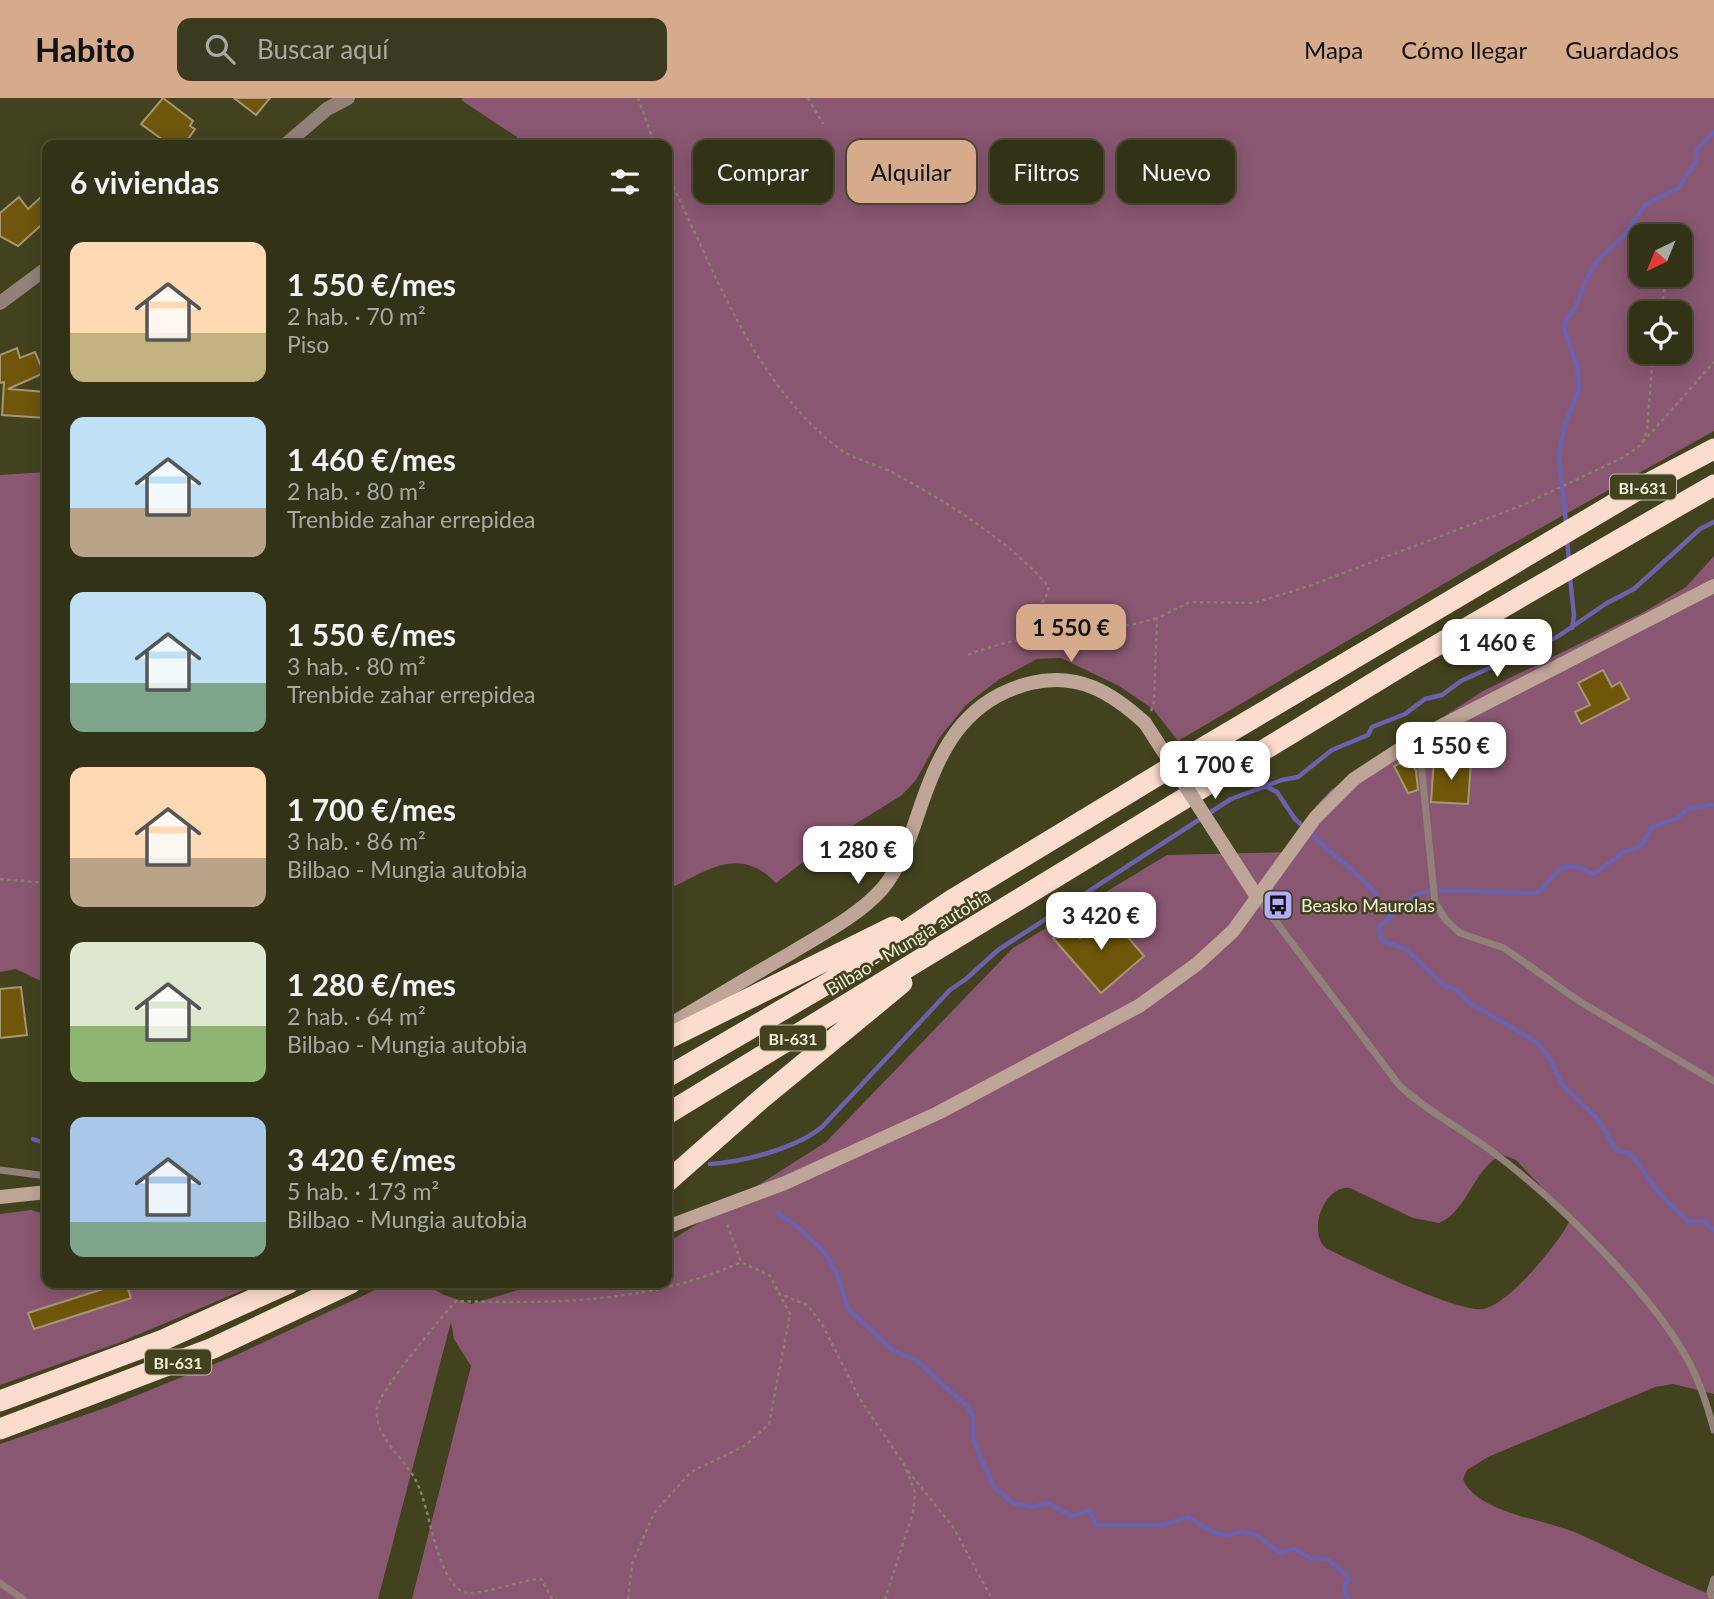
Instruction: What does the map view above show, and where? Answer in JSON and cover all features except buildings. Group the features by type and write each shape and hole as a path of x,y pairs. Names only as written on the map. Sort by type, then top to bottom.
{"highway":[{"name":"Bilbao - Mungia autobia","path":"672,1074 832,981 952,900 1651,482 1714,449"},
{"name":"Bilbao - Mungia autobia","path":"672,1111 919,963 1396,669 1714,485"},
{"path":"672,1036 821,961 952,900"},
{"path":"672,1178 761,1099 898,989 919,963"},
{"name":"BI-631","path":"0,1401 163,1340 278,1288"},
{"name":"BI-631","path":"0,1429 213,1348 340,1288"}],"street":[{"path":"291,140 327,109 348,98"},
{"path":"0,303 42,272"},
{"path":"672,1225 721,1209 938,1113 1139,1006 1197,964 1233,932 1315,818 1354,779 1414,740 1714,586"},
{"path":"672,1023 828,930 883,888 899,862 928,783 952,736 968,715 1008,689 1055,678 1104,691 1145,723 1257,897"},
{"path":"0,1197 42,1193"}],"lane":[{"path":"1414,740 1422,762 1435,903 1446,920 1460,933 1504,948 1579,1001 1714,1081"},
{"path":"1257,897 1399,1085 1419,1104 1488,1148 1526,1177 1587,1237 1661,1320 1690,1364 1714,1430"},
{"path":"0,1170 42,1174"},
{"path":"1713,1599 1710,1592 1714,1579"},
{"path":"0,1583 23,1599"}],"path":[{"path":"638,98 652,140"},
{"path":"808,98 822,124"},
{"path":"672,185 736,320 794,406 840,450 893,473 925,491 1011,550 1049,587 1046,597 1016,639"},
{"path":"968,654 995,643 1016,639 1130,626 1157,618 1190,602 1254,603 1309,586 1523,505 1622,458 1641,445 1714,362"},
{"path":"1641,445 1647,431 1652,364"},
{"path":"1145,723 1154,702 1157,618"},
{"path":"0,879 42,883"},
{"path":"628,1599 632,1564 654,1513 691,1472 747,1445 769,1424 790,1314 770,1276 741,1262 721,1209"},
{"path":"672,1286 705,1279 741,1262"},
{"path":"551,1599 541,1579 526,1578 471,1594 462,1592 442,1566 430,1517 416,1480 383,1438 377,1407 386,1389 456,1301 515,1303 611,1299 663,1288"},
{"path":"779,1293 807,1304 822,1324 860,1399 905,1466 953,1527 992,1599"},
{"path":"885,1599 913,1513 915,1493 905,1466"}],"shaded area":[{"path":"1714,98 1714,431 1496,553 1178,741 1153,709 1119,686 1061,658 1037,659 998,680 966,705 940,737 916,780 902,795 841,833 776,883 762,871 735,863 709,870 672,888 672,140 517,140 517,137 461,100"},
{"path":"42,472 42,982 16,969 0,972 0,475"},
{"path":"1714,556 1714,1394 1673,1384 1655,1387 1488,1457 1467,1470 1463,1479 1470,1491 1497,1508 1577,1533 1714,1596 1714,1599 412,1599 471,1366 454,1339 451,1322 378,1599 0,1599 0,1444 108,1407 234,1356 379,1288 432,1288 471,1304 525,1288 672,1288 672,1240 826,1142 1013,948 1167,855 1295,852 1316,806 1331,790 1483,691 1644,612 1686,587","holes":["1502,1155 1516,1160 1571,1218 1556,1242 1519,1285 1493,1305 1482,1309 1469,1308 1428,1295 1326,1248 1318,1231 1318,1221 1326,1201 1341,1189 1350,1188 1413,1218 1439,1223 1457,1209 1484,1169"]},
{"path":"31,1210 42,1213 42,1288 248,1288 118,1343 0,1385 0,1214"}],"waterway":[{"path":"1566,523 1559,456 1565,424 1579,389 1577,366 1564,328 1565,321 1575,308 1585,282 1599,258 1622,238 1645,205 1678,188 1695,163 1697,150 1714,132"},
{"path":"710,1164 770,1152 812,1134 823,1126 950,990 998,950 1231,799 1282,780 1298,777 1332,750 1368,735 1372,727 1405,714 1425,699 1442,695 1461,681 1557,637 1607,603 1634,589 1700,529 1714,522"},
{"path":"1567,539 1569,561"},
{"path":"1570,577 1574,616 1572,628"},
{"path":"1267,787 1277,792 1295,819 1372,889 1389,919"},
{"path":"1714,805 1689,808 1677,818 1652,827 1640,847 1625,851 1594,874 1578,867 1563,868 1535,893 1429,890 1414,896 1379,927 1382,941 1406,949 1443,985 1457,990 1468,1002 1538,1043 1550,1059 1562,1084 1598,1119 1616,1150 1631,1154 1662,1197 1689,1222 1703,1221 1714,1230"},
{"path":"33,1139 42,1142"},
{"path":"778,1213 825,1253 837,1274 848,1309 893,1350 916,1360 968,1407 973,1418 973,1439 993,1486 1013,1503 1032,1507 1047,1503 1072,1516 1089,1510 1096,1525 1163,1525 1188,1517 1221,1534 1241,1531 1256,1535 1281,1553 1294,1549 1311,1558 1327,1559 1349,1578 1344,1588 1348,1599"}],"place":[{"name":"Beasko Maurolas","path":"1278,905"}]}
